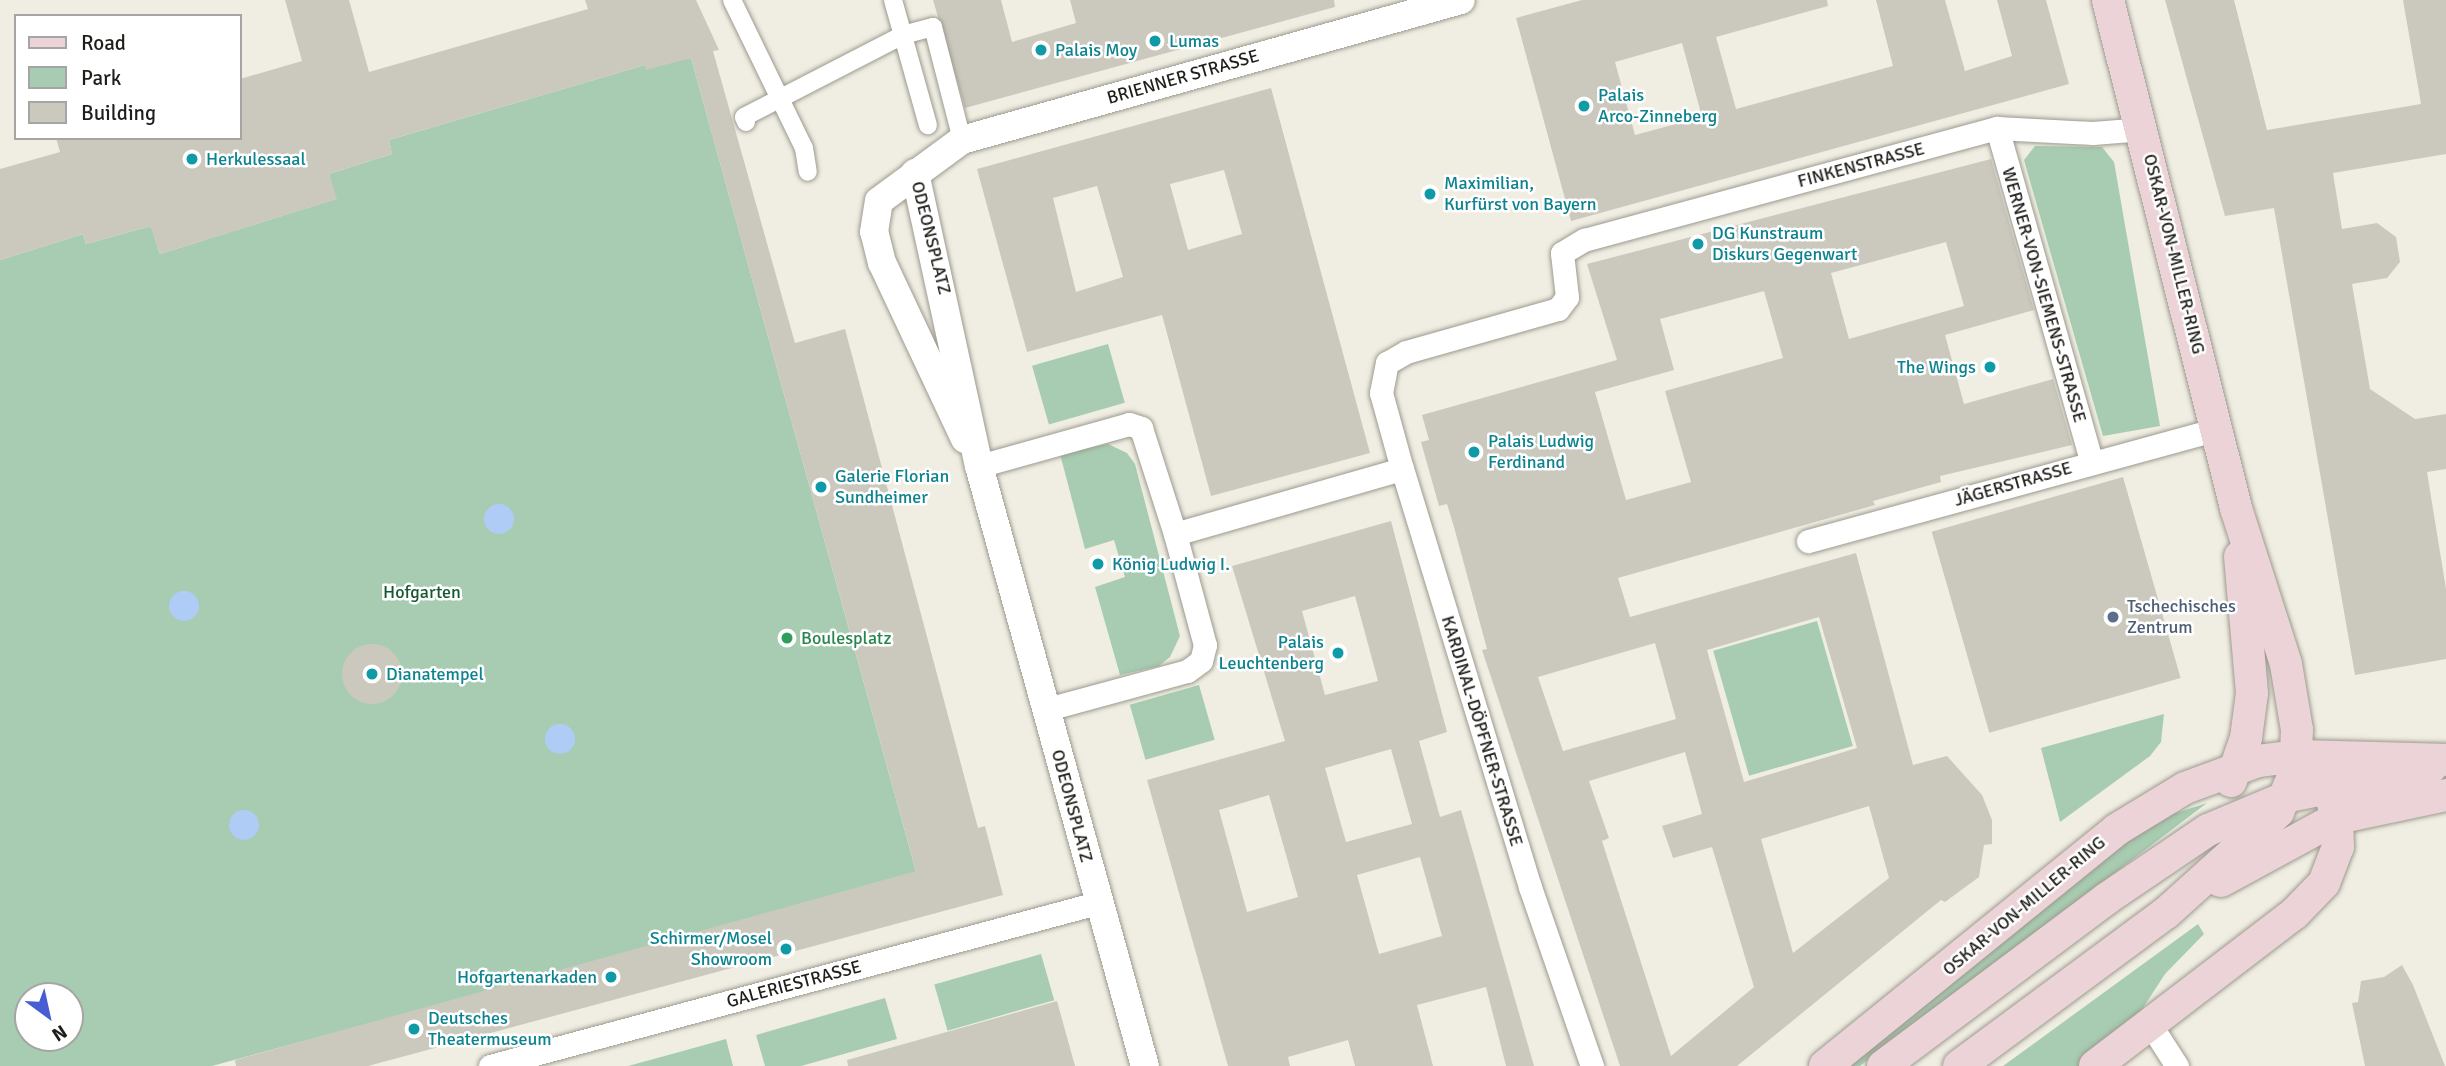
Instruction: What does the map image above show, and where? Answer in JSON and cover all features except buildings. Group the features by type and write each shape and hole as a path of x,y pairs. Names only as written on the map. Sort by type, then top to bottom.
{"main road":[{"name":"OSKAR-VON-MILLER-RING","path":"2095,1066 2314,894 2330,874 2338,848 2333,803 2308,756 2292,692 2236,509 2143,128 2108,0"},
{"name":"OSKAR-VON-MILLER-RING","path":"2182,846 2218,805 2237,769 2252,693 2236,509"},
{"name":"OSKAR-VON-MILLER-RING","path":"1825,1066 2116,830 2185,788 2237,769 2308,756"},
{"path":"2165,913 2262,828 2289,796 2308,756 2446,761"},
{"path":"1959,1066 2165,913 2333,803 2446,761"},
{"path":"2333,803 2446,795"},
{"name":"OSKAR-VON-MILLER-RING","path":"1882,1066 2182,846 2242,812 2289,796 2333,803"}],"street":[{"path":"732,0 804,148 808,172"},
{"path":"893,0 911,33 928,125"},
{"name":"BRIENNER STRASSE","path":"915,173 962,140 1461,0"},
{"path":"746,122 744,117 911,33 933,27 962,140"},
{"name":"FINKENSTRASSE","path":"1381,393 1382,372 1395,356 1558,309 1567,296 1562,253 1584,240 1997,128 2093,133 2143,128"},
{"name":"WERNER-VON-SIEMENS-STRASSE","path":"1997,128 2091,461"},
{"name":"ODEONSPLATZ","path":"979,466 937,386 874,232 879,201 915,173 979,466 1144,1066"},
{"name":"KARDINAL-DÖPFNER-STRASSE","path":"1381,393 1526,874 1592,1066"},
{"path":"979,466 1129,424 1141,428 1175,534 1205,645 1201,661 1187,670 1047,709"},
{"name":"JÄGERSTRASSE","path":"1808,541 2091,461 2217,429"},
{"path":"1175,534 1402,469"},
{"name":"GALERIESTRASSE","path":"490,1066 1097,903"},
{"path":"2150,1024 2177,1066"}],"green space":[{"name":"Hofgarten","path":"691,58 917,875 212,1066 0,1066 0,260 83,234 86,244 151,226 160,254 336,199 329,174 392,154 389,140 645,65"},
{"path":"2035,146 2102,147 2114,162 2160,426 2103,436 2024,160"},
{"path":"1108,344 1125,403 1049,424 1032,366"},
{"path":"1108,444 1127,453 1135,464 1180,636 1170,657 1159,666 1120,675 1095,587 1125,577 1114,540 1085,549 1060,454"},
{"path":"1817,621 1853,746 1749,776 1713,651"},
{"path":"1199,685 1215,740 1146,760 1130,705"},
{"path":"2164,714 2161,742 2150,756 2060,822 2041,748"},
{"path":"2207,803 1860,1066 1843,1066 2122,842 2173,814"},
{"path":"2198,924 2204,934 2165,974 2130,1028 2082,1066 2003,1066"},
{"path":"1041,954 1054,1000 948,1031 934,985"},
{"path":"885,998 897,1039 801,1066 765,1066 756,1035"},
{"path":"726,1039 733,1066 628,1066 672,1054"}],"water":[{"path":"499,504 510,508 514,519 510,530 499,534 488,530 484,519 488,508"},
{"path":"184,591 195,595 199,606 195,617 184,621 173,617 169,606 173,595"},
{"path":"560,724 571,728 575,739 571,750 560,754 549,750 545,739 549,728"},
{"path":"244,810 255,814 259,825 255,836 244,840 233,836 229,825 233,814"}],"place":[{"name":"Lumas","path":"1155,41"},
{"name":"Palais Moy","path":"1041,50"},
{"name":"Palais Arco-Zinneberg","path":"1584,106"},
{"name":"Herkulessaal","path":"192,159"},
{"name":"Maximilian, Kurfürst von Bayern","path":"1430,194"},
{"name":"DG Kunstraum Diskurs Gegenwart","path":"1698,244"},
{"name":"The Wings","path":"1990,367"},
{"name":"Palais Ludwig Ferdinand","path":"1474,452"},
{"name":"Galerie Florian Sundheimer","path":"821,487"},
{"name":"König Ludwig I.","path":"1098,564"},
{"name":"Tschechisches Zentrum","path":"2113,617"},
{"name":"Boulesplatz","path":"787,638"},
{"name":"Palais Leuchtenberg","path":"1338,653"},
{"name":"Dianatempel","path":"372,674"},
{"name":"Schirmer/Mosel Showroom","path":"786,949"},
{"name":"Hofgartenarkaden","path":"611,977"},
{"name":"Deutsches Theatermuseum","path":"414,1029"}]}
